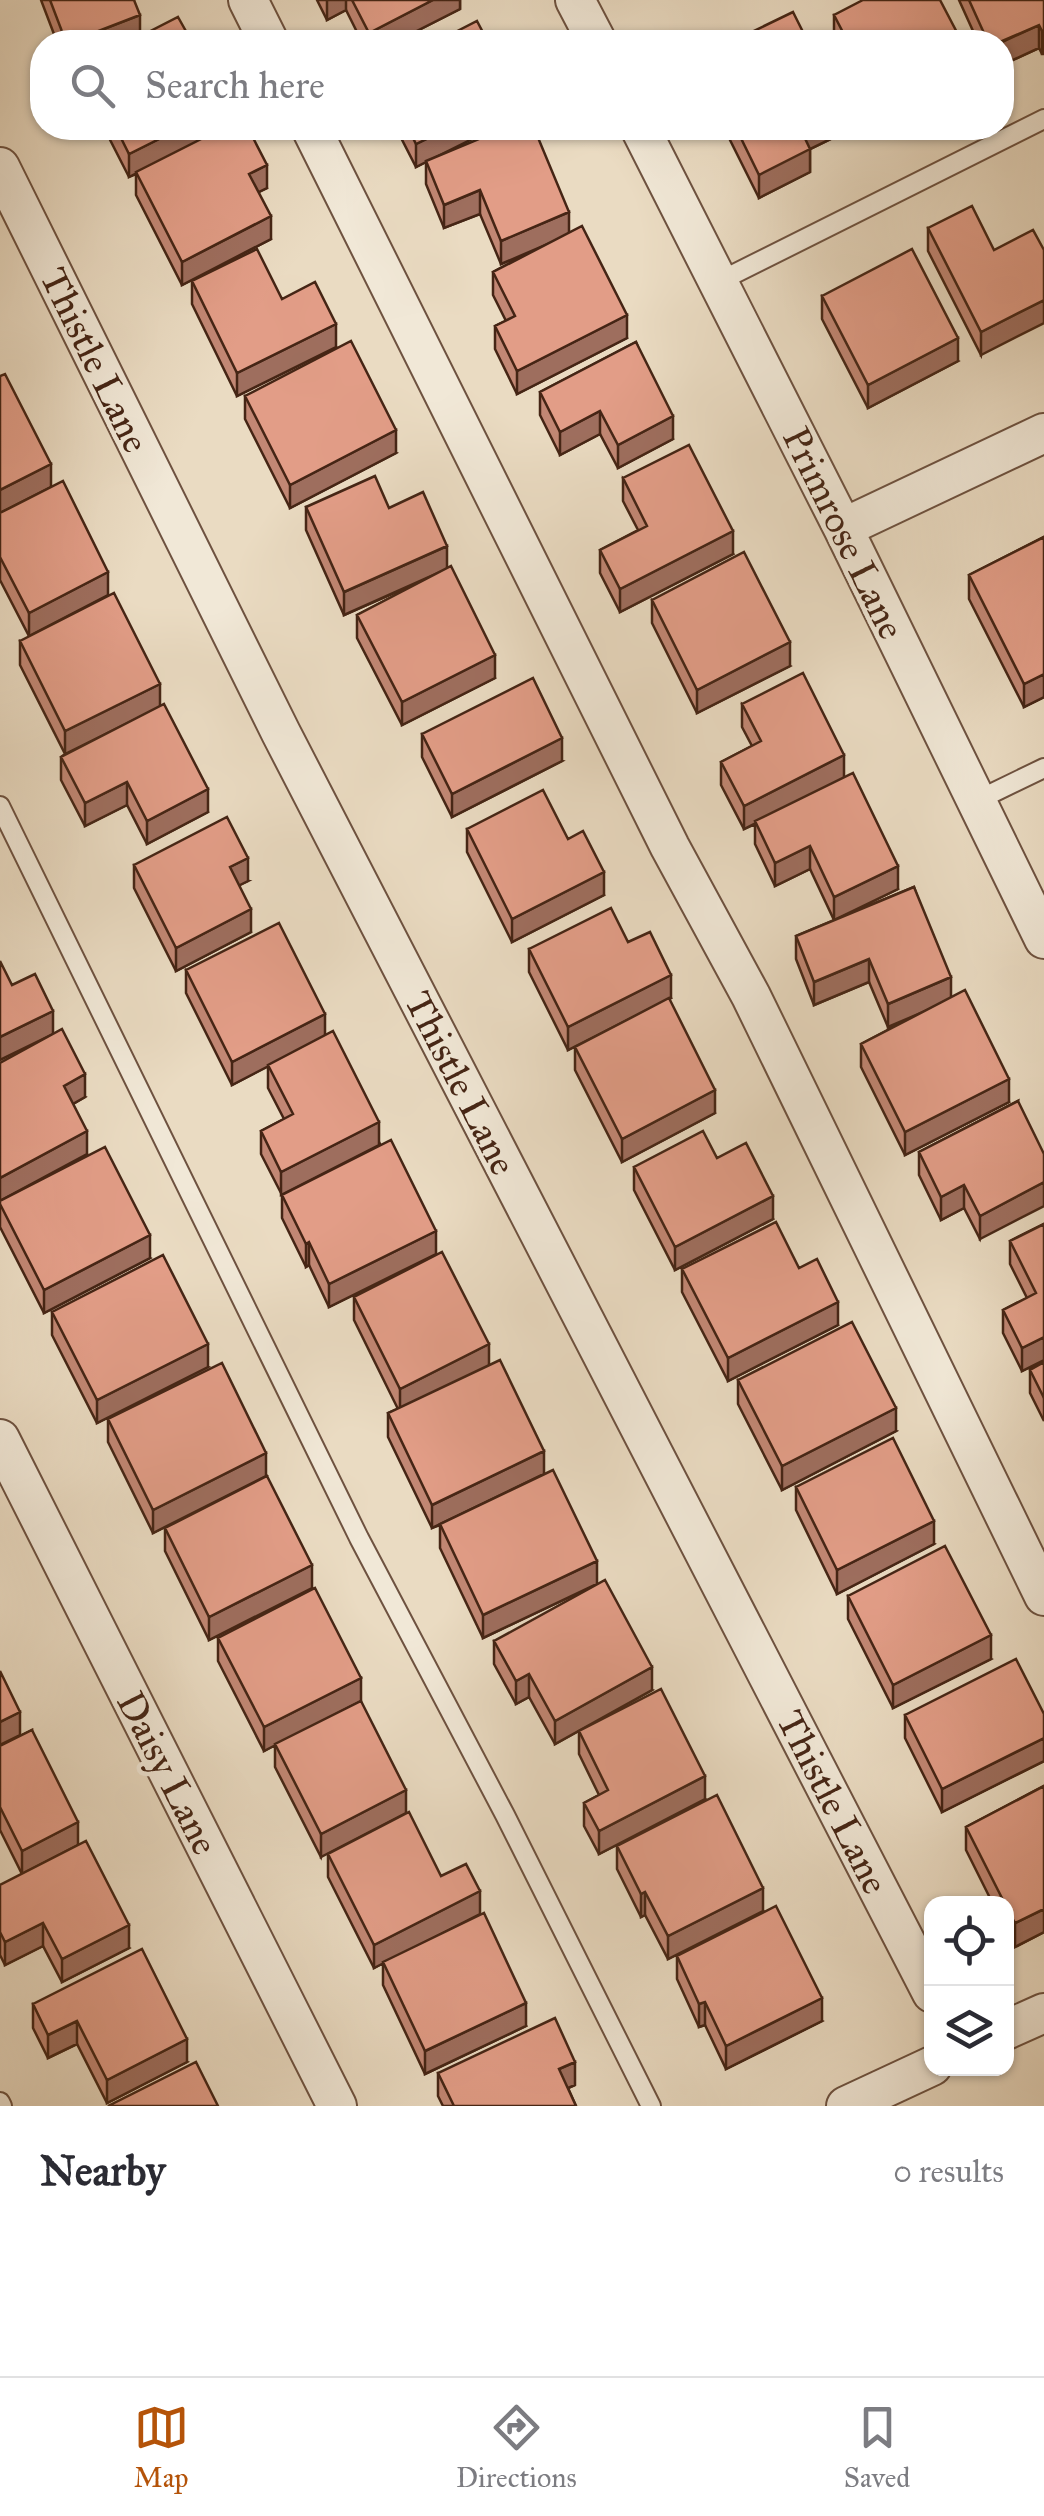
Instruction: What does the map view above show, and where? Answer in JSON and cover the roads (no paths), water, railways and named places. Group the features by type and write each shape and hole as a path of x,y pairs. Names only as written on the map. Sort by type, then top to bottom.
{"street":[{"path":"248,0 263,30"},
{"path":"584,3 593,30"},
{"path":"318,140 670,848 760,1013 1044,1596"},
{"name":"Primrose Lane","path":"646,140 1044,939"},
{"name":"Thistle Lane","path":"0,168 290,751 928,1986"},
{"path":"842,528 1044,432"},
{"name":"Daisy Lane","path":"0,1439 337,2106"},
{"path":"1014,2026 1044,2013"},
{"path":"846,2106 924,2070"}],"lane":[{"path":"1014,135 1044,120"},
{"path":"718,282 1004,140"},
{"path":"976,801 1044,768"},
{"path":"0,806 359,1538 505,1815 650,2106"}]}
